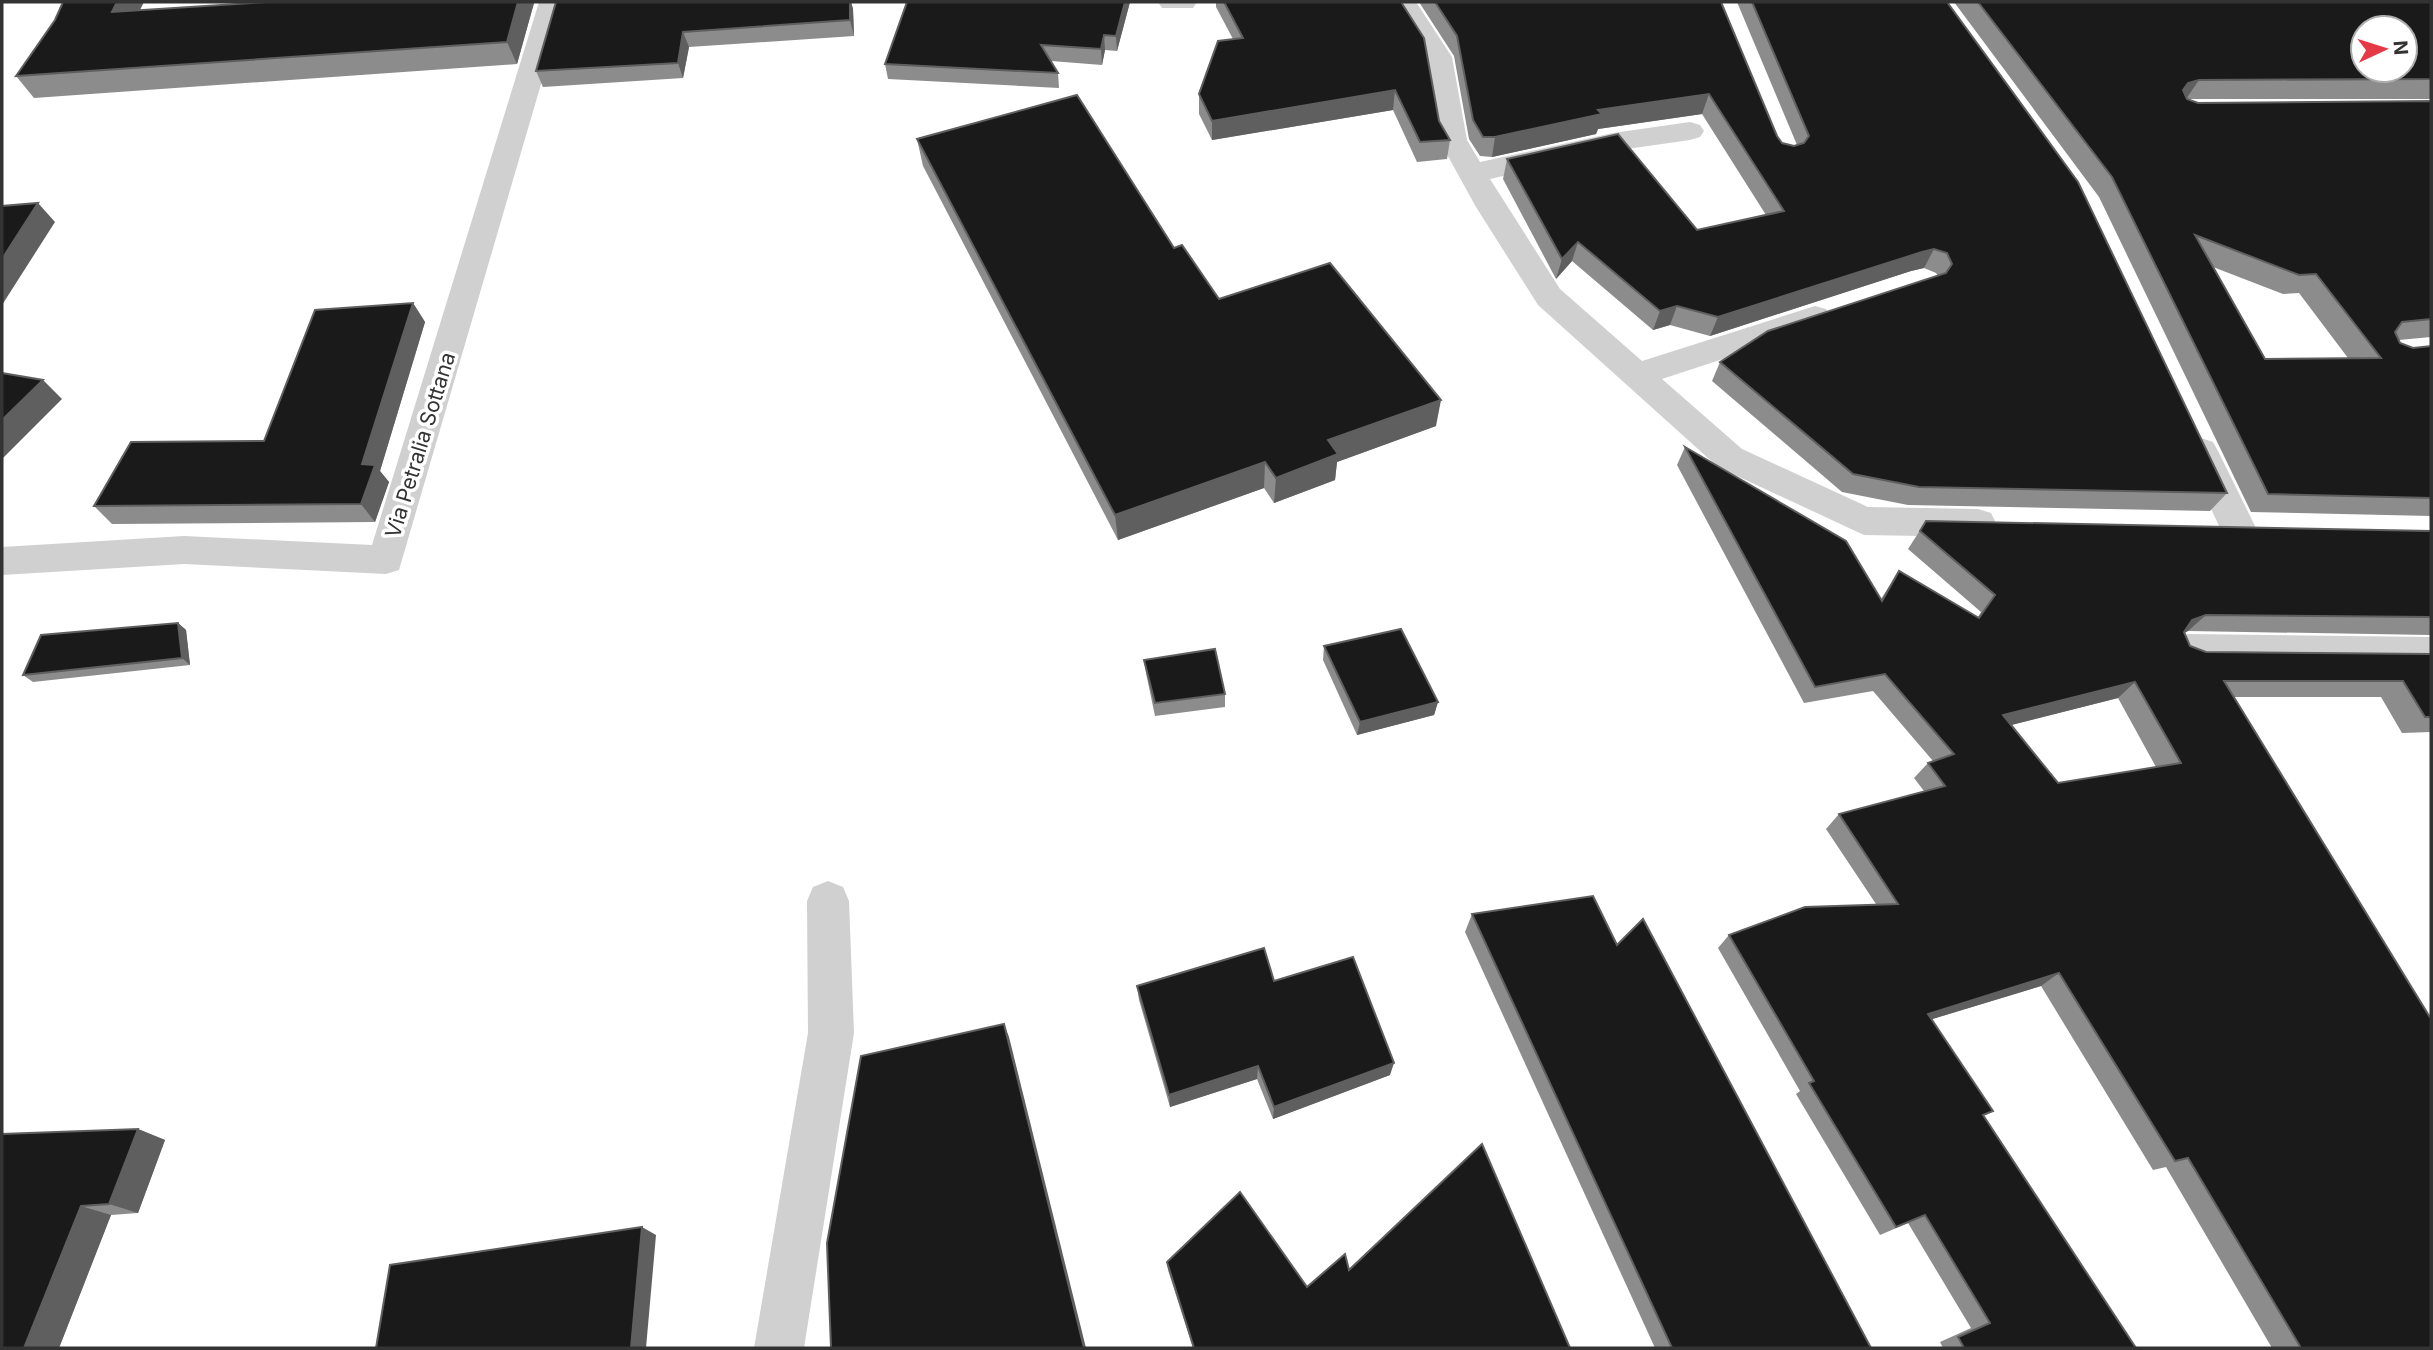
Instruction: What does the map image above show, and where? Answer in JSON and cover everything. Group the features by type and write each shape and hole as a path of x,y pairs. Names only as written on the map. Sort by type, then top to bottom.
{"street":[{"name":"Via Petralia Sottana","path":"2,561 184,550 386,560 552,2"},
{"path":"1171,2 1184,2"},
{"path":"1403,2 1438,57 1453,140 1491,207 1549,297 1730,458 1864,521 2002,524"},
{"path":"1473,173 1613,142 1689,131"},
{"path":"1637,375 1845,307"},
{"path":"2191,430 2238,528"},
{"path":"2188,650 2431,653"},
{"path":"779,1348 831,1033 828,901"}],"building":[{"path":"63,2 117,2 112,12 267,2 518,2 507,42 16,76 55,20"},
{"path":"556,2 850,2 850,20 683,32 678,63 536,71"},
{"path":"907,2 1125,2 1116,36 1104,35 1101,49 1041,45 1058,73 885,64"},
{"path":"1224,2 1401,2 1424,38 1439,121 1450,140 1420,142 1395,90 1212,121 1199,94 1218,41 1243,38"},
{"path":"1435,2 1721,2 1777,136 1782,143 1794,146 1804,143 1809,136 1752,2 1947,2 2078,182 2227,493 1919,487 1853,474 1720,362 1768,331 1946,273 1952,264 1947,253 1934,249 1922,252 1718,317 1677,306 1660,311 1578,242 1562,259 1507,159 1618,134 1697,230 1784,211 1709,94 1598,110 1602,114 1495,137 1483,137 1473,120 1457,36"},
{"path":"1978,2 2431,2 2431,79 2419,79 2419,14 2349,14 2349,79 2199,80 2188,83 2183,90 2187,99 2198,103 2431,101 2431,319 2402,322 2395,332 2400,343 2413,348 2431,346 2431,498 2268,494 2112,177","holes":["2195,235 2299,275 2316,274 2381,358 2265,359"]},
{"path":"1077,95 1174,248 1182,245 1219,299 1330,263 1441,400 1328,440 1338,454 1276,478 1265,462 1115,515 917,139"},
{"path":"38,203 2,259 2,206"},
{"path":"413,303 362,464 375,465 361,504 94,506 131,442 264,441 315,310"},
{"path":"2,373 43,380 2,420"},
{"path":"1685,447 1846,541 1882,601 1899,571 1979,618 1995,595 1920,531 1926,521 2431,531 2431,617 2206,615 2192,620 2184,632 2190,646 2206,652 2431,654 2431,717 2425,717 2403,681 2224,681 2431,1019 2431,1348 2301,1348 2188,1158 2175,1161 2059,973 1928,1014 1993,1111 1983,1115 2136,1348 1964,1348 1958,1337 1990,1323 1925,1215 1896,1227 1809,1083 1814,1081 1729,935 1805,907 1898,904 1839,814 1945,786 1928,763 1954,754 1885,674 1815,687","holes":["2135,682 2181,763 2058,783 2003,715"]},
{"path":"178,623 182,658 23,675 41,635"},
{"path":"1401,629 1438,702 1360,722 1324,646"},
{"path":"1215,649 1225,694 1155,703 1144,660"},
{"path":"1593,896 1617,945 1643,919 1871,1348 1672,1348 1472,914"},
{"path":"1264,948 1274,981 1353,957 1394,1063 1274,1107 1258,1066 1169,1095 1137,986"},
{"path":"1004,1024 1084,1348 831,1348 827,1243 861,1056"},
{"path":"138,1129 109,1204 81,1206 24,1348 2,1348 2,1134"},
{"path":"1482,1144 1570,1348 1194,1348 1167,1262 1240,1192 1307,1287 1345,1254 1349,1270"},
{"path":"642,1227 631,1348 376,1348 390,1265"}]}
